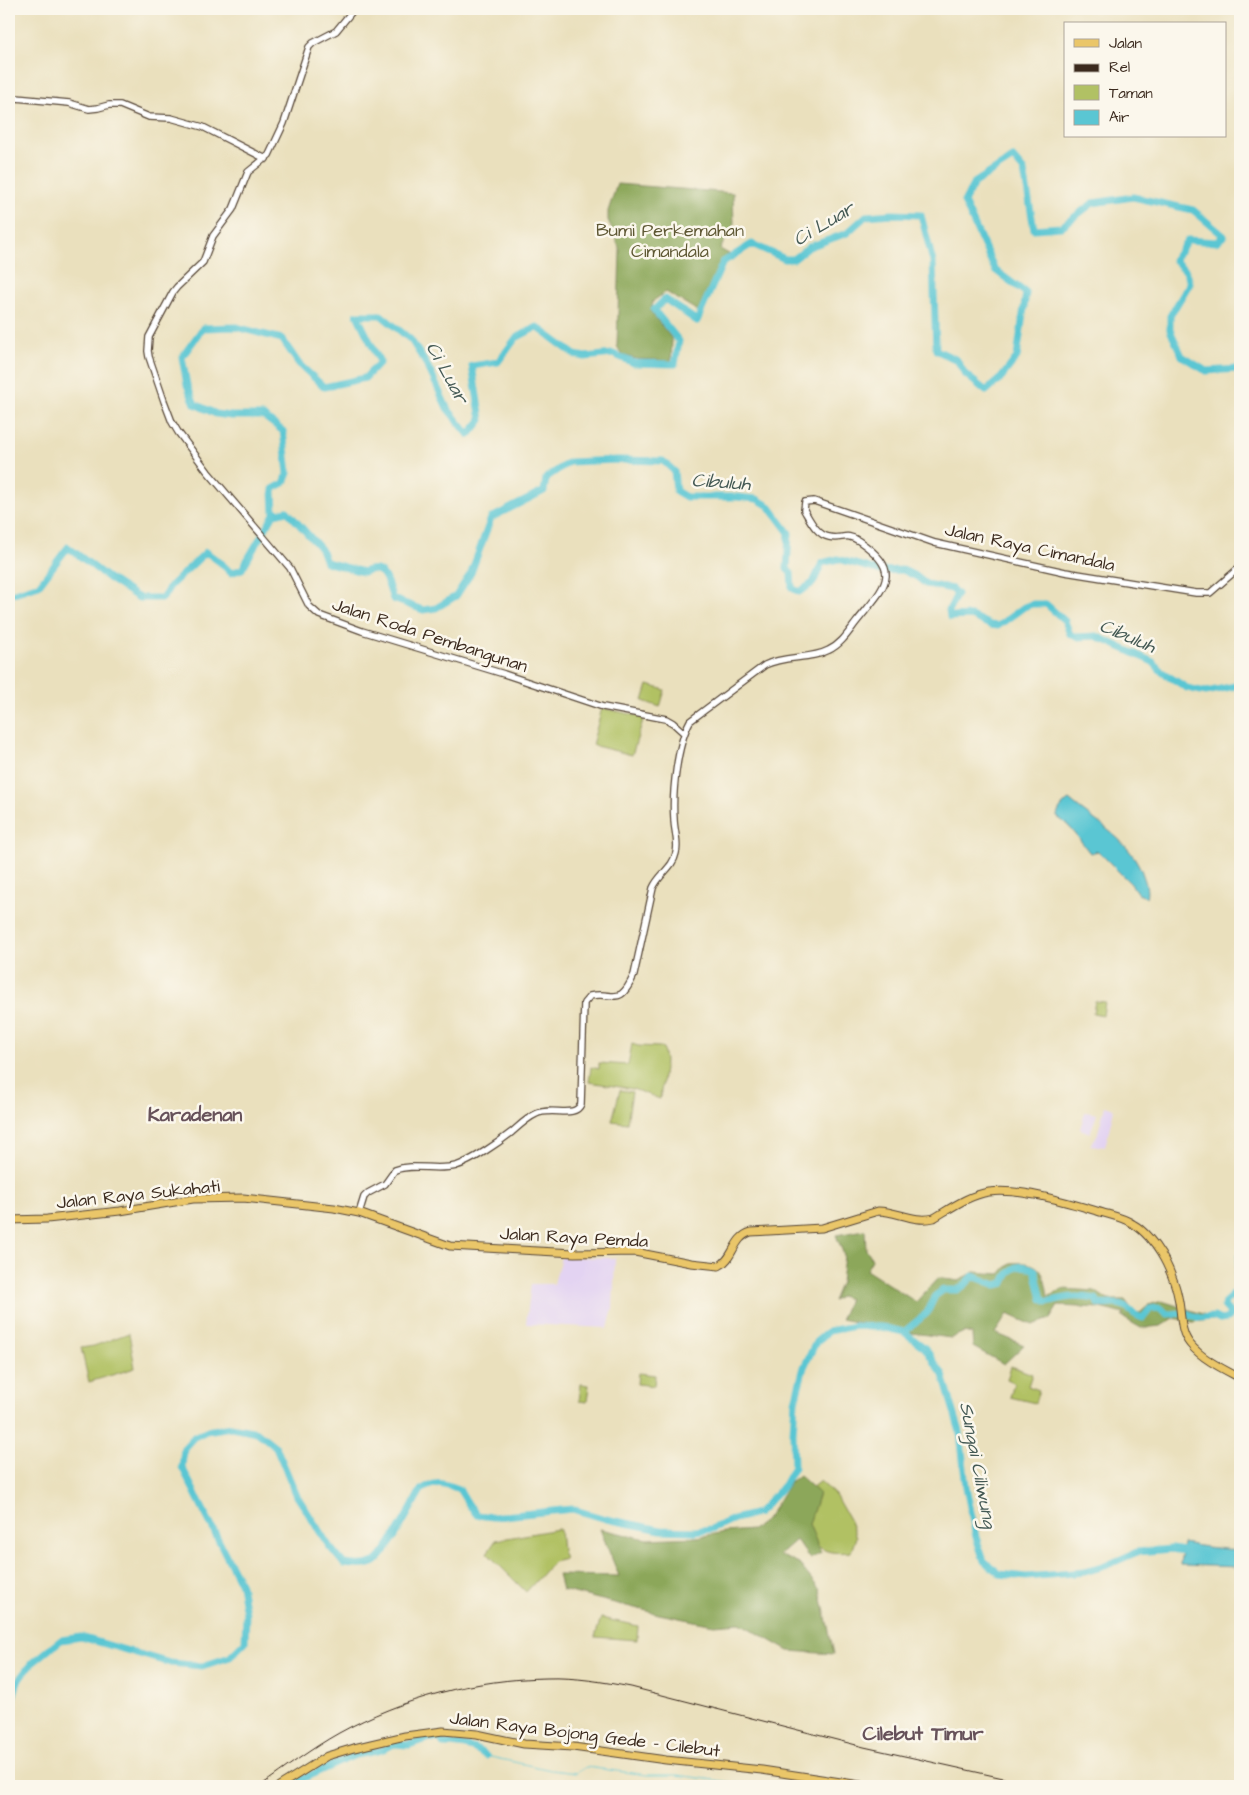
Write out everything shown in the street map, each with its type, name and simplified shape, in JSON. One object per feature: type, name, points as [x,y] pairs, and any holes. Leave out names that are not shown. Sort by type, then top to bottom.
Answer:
[{"type":"main road","name":"Jalan Raya Pemda","points":[[359,1213],[450,1246],[574,1253],[635,1252],[691,1263],[720,1266],[727,1259],[737,1242],[747,1234],[760,1231],[822,1228],[878,1211],[929,1220],[975,1196],[988,1192],[1011,1192],[1061,1201],[1132,1223],[1155,1245],[1163,1256],[1175,1287],[1185,1335],[1190,1344],[1201,1355],[1240,1378]]},
{"type":"main road","name":"Jalan Raya Sukahati","points":[[9,1220],[66,1217],[215,1198],[262,1200],[334,1208],[359,1213]]},
{"type":"main road","name":"Jalan Raya Bojong Gede - Cilebut","points":[[279,1786],[321,1759],[344,1750],[405,1736],[451,1731],[477,1734],[524,1744],[576,1747],[666,1760],[762,1770],[866,1786]]},
{"type":"street","name":"Jalan Roda Pembangunan","points":[[354,9],[336,31],[309,47],[284,123],[269,155],[248,172],[233,209],[213,236],[203,262],[173,292],[149,337],[148,351],[172,422],[208,472],[290,568],[309,606],[319,615],[362,631],[504,674],[603,707],[666,719],[673,722],[684,733]]},
{"type":"street","points":[[9,94],[16,98],[69,103],[89,109],[109,105],[122,106],[149,117],[171,118],[203,127],[266,159]]},
{"type":"street","name":"Jalan Raya Cimandala","points":[[684,733],[690,722],[699,714],[765,665],[780,660],[820,654],[837,645],[883,589],[886,571],[878,558],[852,537],[828,537],[818,531],[804,508],[805,502],[811,500],[935,543],[1065,572],[1187,592],[1210,593],[1240,567]]},
{"type":"street","points":[[359,1213],[364,1197],[385,1184],[395,1170],[456,1166],[501,1141],[536,1113],[545,1110],[575,1111],[580,1108],[584,1004],[590,996],[595,995],[615,998],[621,995],[630,985],[638,965],[653,888],[657,880],[671,866],[675,856],[677,845],[674,816],[675,784],[684,733]]},
{"type":"shaded area","points":[[1105,1106],[1114,1109],[1105,1147],[1090,1145],[1097,1136]]},
{"type":"shaded area","points":[[1085,1112],[1097,1114],[1090,1133],[1080,1129]]},
{"type":"shaded area","points":[[561,1257],[615,1258],[613,1308],[608,1328],[526,1324],[531,1284],[554,1284]]},
{"type":"green space","name":"Bumi Perkemahan Cimandala","points":[[617,184],[733,193],[734,225],[720,249],[729,254],[721,261],[698,311],[666,292],[653,301],[651,312],[672,339],[671,361],[636,359],[622,355],[617,346],[620,250],[608,220],[608,211]]},
{"type":"green space","points":[[648,685],[665,690],[660,707],[643,701]]},
{"type":"green space","points":[[602,708],[644,717],[632,755],[592,745]]},
{"type":"green space","points":[[1095,1001],[1105,1002],[1103,1015],[1093,1013]]},
{"type":"green space","points":[[632,1044],[663,1048],[665,1061],[660,1099],[633,1089],[589,1082],[591,1067],[599,1069],[599,1063],[628,1065]]},
{"type":"green space","points":[[620,1090],[632,1092],[627,1123],[612,1121]]},
{"type":"green space","points":[[865,1230],[866,1250],[872,1260],[866,1270],[916,1302],[938,1278],[959,1281],[974,1272],[1000,1274],[1010,1263],[1020,1263],[1034,1265],[1039,1269],[1045,1280],[1048,1297],[1063,1289],[1095,1291],[1108,1300],[1125,1300],[1134,1312],[1140,1313],[1149,1305],[1162,1301],[1218,1319],[1193,1322],[1174,1318],[1161,1326],[1141,1328],[1122,1317],[1124,1314],[1100,1308],[1058,1306],[1050,1319],[1033,1325],[1008,1314],[995,1333],[1024,1345],[1004,1364],[973,1347],[972,1334],[964,1332],[951,1338],[904,1332],[841,1319],[849,1299],[841,1296],[833,1301],[841,1282],[844,1255],[836,1235]]},
{"type":"green space","points":[[129,1333],[135,1368],[89,1382],[81,1348],[94,1346]]},
{"type":"green space","points":[[1011,1366],[1032,1374],[1028,1386],[1039,1390],[1035,1403],[1010,1397],[1014,1383],[1007,1380]]},
{"type":"green space","points":[[638,1373],[655,1375],[654,1386],[637,1384]]},
{"type":"green space","points":[[581,1384],[589,1385],[587,1402],[579,1401]]},
{"type":"green space","points":[[799,1475],[819,1493],[809,1524],[821,1553],[810,1559],[796,1540],[779,1555],[799,1564],[820,1590],[834,1654],[789,1651],[740,1623],[714,1625],[659,1614],[562,1590],[558,1575],[619,1576],[600,1529],[647,1539],[697,1537],[752,1530],[767,1519],[790,1482]]},
{"type":"green space","points":[[820,1481],[835,1495],[850,1521],[856,1537],[851,1552],[832,1552],[820,1548],[799,1524],[811,1488]]},
{"type":"green space","points":[[560,1530],[562,1551],[565,1559],[553,1562],[526,1592],[487,1553],[496,1540]]},
{"type":"green space","points":[[601,1618],[638,1626],[637,1640],[595,1637]]},
{"type":"water","points":[[1069,800],[1123,843],[1131,853],[1139,865],[1144,878],[1147,889],[1146,897],[1138,894],[1131,884],[1098,851],[1090,853],[1071,829],[1057,817],[1061,807]]},
{"type":"water","points":[[1183,1543],[1240,1550],[1240,1567],[1180,1565]]},
{"type":"waterway","name":"Ci Luar","points":[[9,592],[11,594],[39,585],[68,547],[108,578],[139,598],[163,598],[170,586],[206,552],[231,573],[242,569],[274,514],[273,489],[284,483],[288,473],[283,431],[263,416],[216,414],[195,404],[187,385],[182,357],[203,328],[236,327],[282,339],[299,364],[324,387],[365,378],[380,362],[357,315],[381,315],[411,340],[428,367],[447,408],[469,435],[481,420],[472,366],[498,362],[516,338],[537,327],[575,355],[585,357],[613,354],[634,363],[675,364],[679,341],[654,310],[665,299],[697,321],[723,262],[752,244],[785,259],[794,259],[809,247],[847,233],[866,216],[892,214],[921,215],[933,262],[936,350],[957,360],[965,374],[986,391],[1001,378],[1017,357],[1026,293],[995,270],[964,202],[974,183],[1013,158],[1024,171],[1034,229],[1061,227],[1093,203],[1133,197],[1193,210],[1224,236],[1216,242],[1188,240],[1174,260],[1186,271],[1190,283],[1170,316],[1170,330],[1182,356],[1206,371],[1240,369]]},
{"type":"waterway","name":"Cibuluh","points":[[274,514],[287,511],[321,549],[326,562],[363,572],[370,570],[381,572],[387,581],[393,599],[423,610],[436,608],[456,596],[471,573],[491,518],[544,491],[546,478],[569,462],[663,461],[674,471],[676,491],[686,497],[757,499],[769,506],[789,533],[787,569],[791,573],[792,588],[799,592],[813,583],[822,563],[838,559],[880,571],[903,570],[926,584],[952,589],[957,594],[949,610],[950,617],[971,616],[990,625],[998,626],[1024,607],[1032,604],[1046,604],[1065,621],[1070,634],[1077,637],[1096,636],[1153,662],[1162,672],[1187,688],[1206,692],[1240,685]]},
{"type":"waterway","points":[[904,1332],[927,1313],[935,1296],[943,1290],[957,1290],[965,1285],[973,1276],[996,1285],[1004,1283],[1009,1273],[1020,1266],[1035,1270],[1042,1299],[1047,1302],[1083,1297],[1096,1299],[1098,1304],[1122,1305],[1143,1318],[1150,1309],[1158,1308],[1168,1314],[1186,1313],[1199,1318],[1214,1317],[1220,1320],[1226,1319],[1231,1314],[1224,1306],[1225,1302],[1236,1292],[1240,1256]]},
{"type":"waterway","name":"Sungai Ciliwung","points":[[9,1746],[12,1701],[18,1681],[30,1665],[61,1640],[81,1637],[170,1663],[202,1666],[230,1657],[245,1642],[246,1614],[241,1585],[182,1467],[184,1448],[194,1437],[206,1431],[231,1427],[257,1432],[276,1447],[297,1496],[329,1546],[344,1564],[371,1564],[380,1558],[421,1490],[435,1484],[444,1484],[459,1489],[477,1515],[493,1517],[572,1509],[606,1519],[661,1530],[695,1531],[711,1529],[734,1519],[758,1513],[784,1485],[794,1467],[793,1433],[795,1401],[804,1367],[816,1342],[829,1331],[855,1326],[881,1327],[904,1332],[925,1348],[943,1375],[960,1432],[966,1487],[976,1537],[984,1561],[1000,1574],[1026,1577],[1085,1572],[1105,1566],[1137,1552],[1171,1549],[1191,1552]]},
{"type":"waterway","points":[[293,1786],[304,1778],[355,1755],[381,1750],[394,1744],[409,1745],[430,1738],[441,1739],[443,1744],[472,1748],[486,1756]]},
{"type":"waterway","points":[[486,1756],[551,1770],[576,1773],[586,1767],[647,1775],[677,1775],[759,1786]]},
{"type":"railway","points":[[260,1786],[339,1733],[414,1700],[493,1682],[558,1678],[589,1680],[631,1687],[864,1747],[1039,1786]]},
{"type":"district","name":"Karadenan","points":[[195,1114]]},
{"type":"district","name":"Cilebut Timur","points":[[923,1733]]}]
